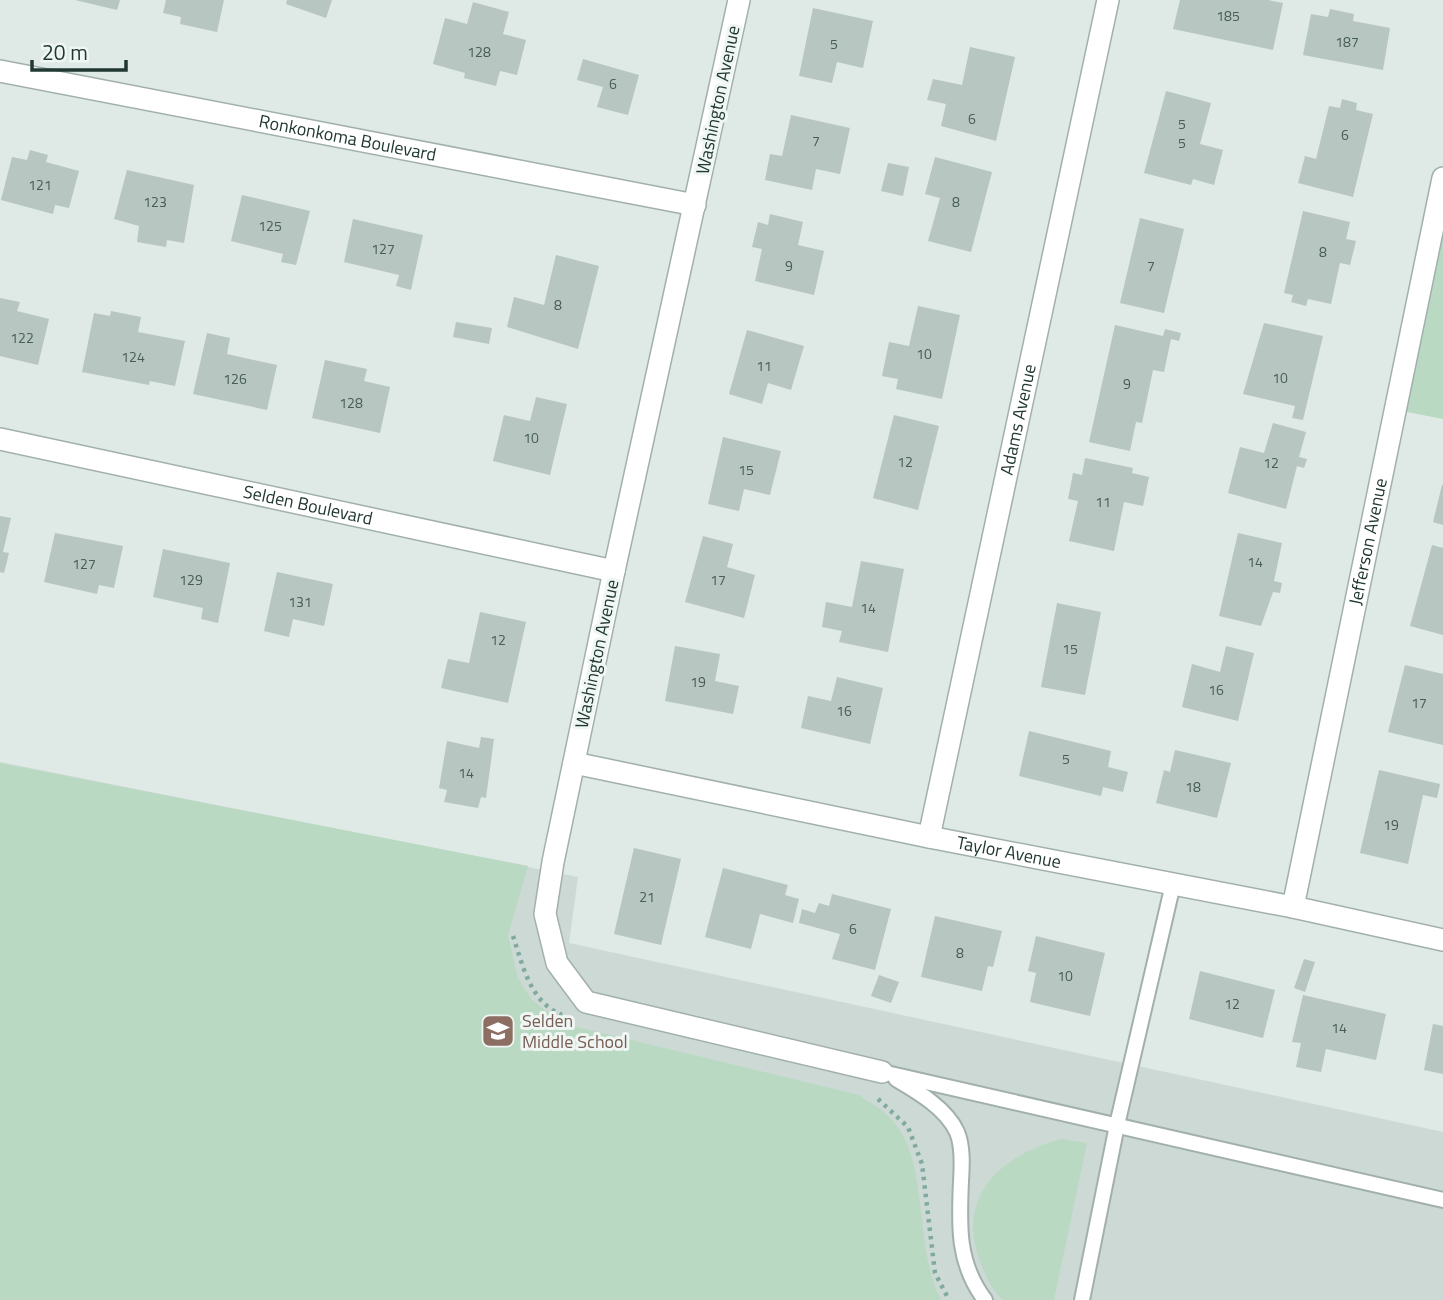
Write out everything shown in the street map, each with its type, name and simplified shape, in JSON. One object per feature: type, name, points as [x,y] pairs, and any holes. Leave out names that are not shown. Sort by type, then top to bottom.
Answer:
[{"type":"street","name":"Washington Avenue","points":[[739,0],[614,571],[545,914],[557,963],[586,1002],[882,1072]]},
{"type":"street","name":"Adams Avenue","points":[[929,837],[1108,0]]},
{"type":"street","name":"Ronkonkoma Boulevard","points":[[0,71],[695,205]]},
{"type":"street","name":"Jefferson Avenue","points":[[1293,907],[1443,178]]},
{"type":"street","name":"Selden Boulevard","points":[[0,439],[614,571]]},
{"type":"street","name":"Taylor Avenue","points":[[575,763],[929,837],[1293,907],[1443,940]]},
{"type":"lane","points":[[1082,1300],[1116,1125],[1172,884]]},
{"type":"lane","points":[[882,1072],[1443,1200]]},
{"type":"lane","points":[[882,1072],[916,1091],[941,1110],[957,1133],[962,1163],[959,1244],[973,1284],[985,1300]]},
{"type":"path","points":[[513,936],[528,981],[548,1009],[571,1019]]},
{"type":"path","points":[[876,1097],[908,1127],[922,1164],[935,1273],[949,1300]]},
{"type":"shaded area","name":"Selden Middle School","points":[[0,762],[578,877],[569,943],[1443,1132],[1443,1300],[0,1300]]},
{"type":"green space","points":[[1443,192],[1443,419],[1397,410]]},
{"type":"green space","name":"Selden Middle School","points":[[0,763],[528,866],[508,935],[518,978],[532,1000],[577,1027],[859,1095],[881,1110],[905,1138],[912,1159],[927,1255],[941,1300],[0,1300]]},
{"type":"green space","points":[[1061,1139],[1087,1143],[1054,1300],[1003,1300],[985,1274],[974,1240],[974,1218],[979,1199],[988,1182],[1002,1168],[1039,1146]]},
{"type":"building","points":[[75,0],[120,0],[117,10]]},
{"type":"building","points":[[166,0],[224,0],[217,32],[180,24],[181,17],[163,13]]},
{"type":"building","points":[[287,0],[332,0],[326,18],[286,4]]},
{"type":"building","points":[[1180,0],[1268,0],[1283,3],[1273,50],[1173,29]]},
{"type":"building","points":[[473,2],[509,12],[503,34],[526,40],[517,75],[500,71],[496,86],[464,78],[465,73],[433,64],[445,18],[467,24]]},
{"type":"building","points":[[813,8],[873,21],[863,68],[837,62],[832,83],[799,76]]},
{"type":"building","points":[[1330,9],[1354,14],[1353,21],[1390,28],[1383,70],[1303,55],[1311,14],[1328,17]]},
{"type":"building","points":[[970,47],[1015,57],[996,141],[941,126],[946,104],[927,100],[933,79],[962,85]]},
{"type":"building","points":[[583,59],[639,75],[628,115],[597,107],[603,87],[577,80]]},
{"type":"building","points":[[1166,91],[1211,103],[1200,144],[1223,150],[1214,185],[1193,179],[1191,185],[1144,173]]},
{"type":"building","points":[[1342,99],[1357,103],[1356,110],[1373,114],[1353,197],[1298,183],[1305,156],[1316,159],[1329,106],[1340,108]]},
{"type":"building","points":[[791,115],[850,128],[840,174],[816,169],[812,190],[765,180],[770,154],[782,156]]},
{"type":"building","points":[[30,150],[48,155],[46,162],[79,171],[69,208],[55,205],[53,214],[1,200],[12,157],[27,160]]},
{"type":"building","points":[[935,157],[992,172],[971,252],[928,241],[940,198],[925,194]]},
{"type":"building","points":[[888,163],[909,167],[903,196],[881,191]]},
{"type":"building","points":[[127,170],[194,185],[184,243],[167,240],[166,247],[137,242],[139,226],[114,219]]},
{"type":"building","points":[[242,195],[310,211],[296,265],[281,262],[283,254],[231,241]]},
{"type":"building","points":[[1303,211],[1350,222],[1346,239],[1356,241],[1350,265],[1340,263],[1331,304],[1308,299],[1306,306],[1291,302],[1293,295],[1284,293]]},
{"type":"building","points":[[770,214],[803,222],[798,245],[824,251],[814,295],[755,281],[762,249],[752,247],[758,222],[768,225]]},
{"type":"building","points":[[1140,218],[1184,229],[1164,313],[1120,303]]},
{"type":"building","points":[[353,219],[423,235],[411,290],[396,286],[399,275],[344,262]]},
{"type":"building","points":[[556,255],[599,266],[578,349],[507,327],[514,297],[544,305]]},
{"type":"building","points":[[0,298],[20,302],[17,311],[49,319],[38,365],[0,356]]},
{"type":"building","points":[[918,306],[960,315],[942,399],[896,389],[898,379],[882,376],[889,342],[909,346]]},
{"type":"building","points":[[111,311],[141,317],[138,332],[185,341],[175,386],[150,381],[149,385],[82,372],[94,313],[110,316]]},
{"type":"building","points":[[456,322],[492,328],[489,344],[453,337]]},
{"type":"building","points":[[1264,323],[1323,336],[1303,420],[1292,418],[1295,406],[1243,394]]},
{"type":"building","points":[[1115,325],[1163,336],[1165,329],[1181,333],[1179,341],[1171,339],[1164,372],[1153,370],[1142,423],[1136,422],[1130,451],[1089,442]]},
{"type":"building","points":[[747,330],[804,346],[791,390],[768,383],[762,404],[729,394]]},
{"type":"building","points":[[207,333],[230,338],[227,354],[277,365],[267,410],[193,394]]},
{"type":"building","points":[[325,360],[367,369],[364,381],[390,387],[380,433],[312,418]]},
{"type":"building","points":[[536,397],[567,404],[550,475],[493,461],[504,415],[530,421]]},
{"type":"building","points":[[894,415],[939,426],[918,510],[873,498]]},
{"type":"building","points":[[1273,423],[1306,432],[1299,457],[1307,459],[1304,468],[1297,466],[1286,509],[1228,493],[1240,447],[1264,453]]},
{"type":"building","points":[[723,437],[781,451],[770,495],[744,489],[739,511],[708,504]]},
{"type":"building","points":[[1085,458],[1133,468],[1132,473],[1149,477],[1143,506],[1124,502],[1114,551],[1069,541],[1078,501],[1068,499],[1073,473],[1082,475]]},
{"type":"building","points":[[1443,485],[1443,525],[1433,522]]},
{"type":"building","points":[[0,516],[11,518],[3,552],[9,553],[4,573],[0,572]]},
{"type":"building","points":[[55,533],[123,546],[114,588],[99,585],[97,594],[44,582]]},
{"type":"building","points":[[1238,533],[1282,543],[1274,581],[1282,583],[1280,593],[1273,592],[1261,626],[1219,616]]},
{"type":"building","points":[[703,536],[733,544],[727,567],[755,575],[744,618],[685,602]]},
{"type":"building","points":[[1432,545],[1443,548],[1443,635],[1410,626]]},
{"type":"building","points":[[163,549],[230,563],[218,623],[201,619],[203,608],[153,597]]},
{"type":"building","points":[[861,561],[904,569],[888,652],[839,642],[842,631],[822,627],[826,602],[852,607]]},
{"type":"building","points":[[277,572],[333,584],[324,626],[293,619],[289,637],[264,631]]},
{"type":"building","points":[[1057,603],[1101,612],[1085,695],[1041,687]]},
{"type":"building","points":[[480,612],[526,622],[508,703],[441,688],[448,659],[469,663]]},
{"type":"building","points":[[675,646],[720,654],[715,681],[739,686],[733,714],[665,701]]},
{"type":"building","points":[[1226,646],[1254,653],[1238,721],[1182,707],[1192,664],[1220,672]]},
{"type":"building","points":[[1405,665],[1443,674],[1443,745],[1388,732]]},
{"type":"building","points":[[837,677],[883,688],[870,744],[801,728],[808,696],[831,701]]},
{"type":"building","points":[[1029,731],[1111,751],[1108,767],[1128,772],[1123,792],[1103,787],[1101,796],[1019,776]]},
{"type":"building","points":[[481,737],[494,739],[486,798],[481,797],[478,808],[444,802],[447,790],[439,788],[447,741],[479,748]]},
{"type":"building","points":[[1175,750],[1231,763],[1217,818],[1156,803],[1164,770],[1170,772]]},
{"type":"building","points":[[1379,770],[1440,784],[1437,798],[1423,795],[1408,864],[1360,853]]},
{"type":"building","points":[[634,848],[681,859],[661,945],[614,934]]},
{"type":"building","points":[[723,868],[788,885],[785,895],[799,899],[793,923],[760,914],[751,949],[705,937]]},
{"type":"building","points":[[832,894],[891,909],[875,970],[832,959],[840,934],[799,923],[802,909],[815,913],[819,903],[829,906]]},
{"type":"building","points":[[935,916],[1002,931],[993,967],[988,966],[982,991],[921,977]]},
{"type":"building","points":[[1036,936],[1105,953],[1090,1016],[1030,1002],[1036,973],[1028,971]]},
{"type":"building","points":[[1304,959],[1315,962],[1305,992],[1294,988]]},
{"type":"building","points":[[1200,971],[1275,990],[1263,1038],[1189,1019]]},
{"type":"building","points":[[879,975],[899,982],[891,1003],[871,996]]},
{"type":"building","points":[[1303,995],[1386,1014],[1376,1060],[1326,1049],[1321,1072],[1296,1067],[1301,1043],[1292,1042]]},
{"type":"building","points":[[1433,1024],[1443,1026],[1443,1074],[1424,1070]]},
{"type":"place","name":"Selden Middle School","points":[[498,1031]]}]
